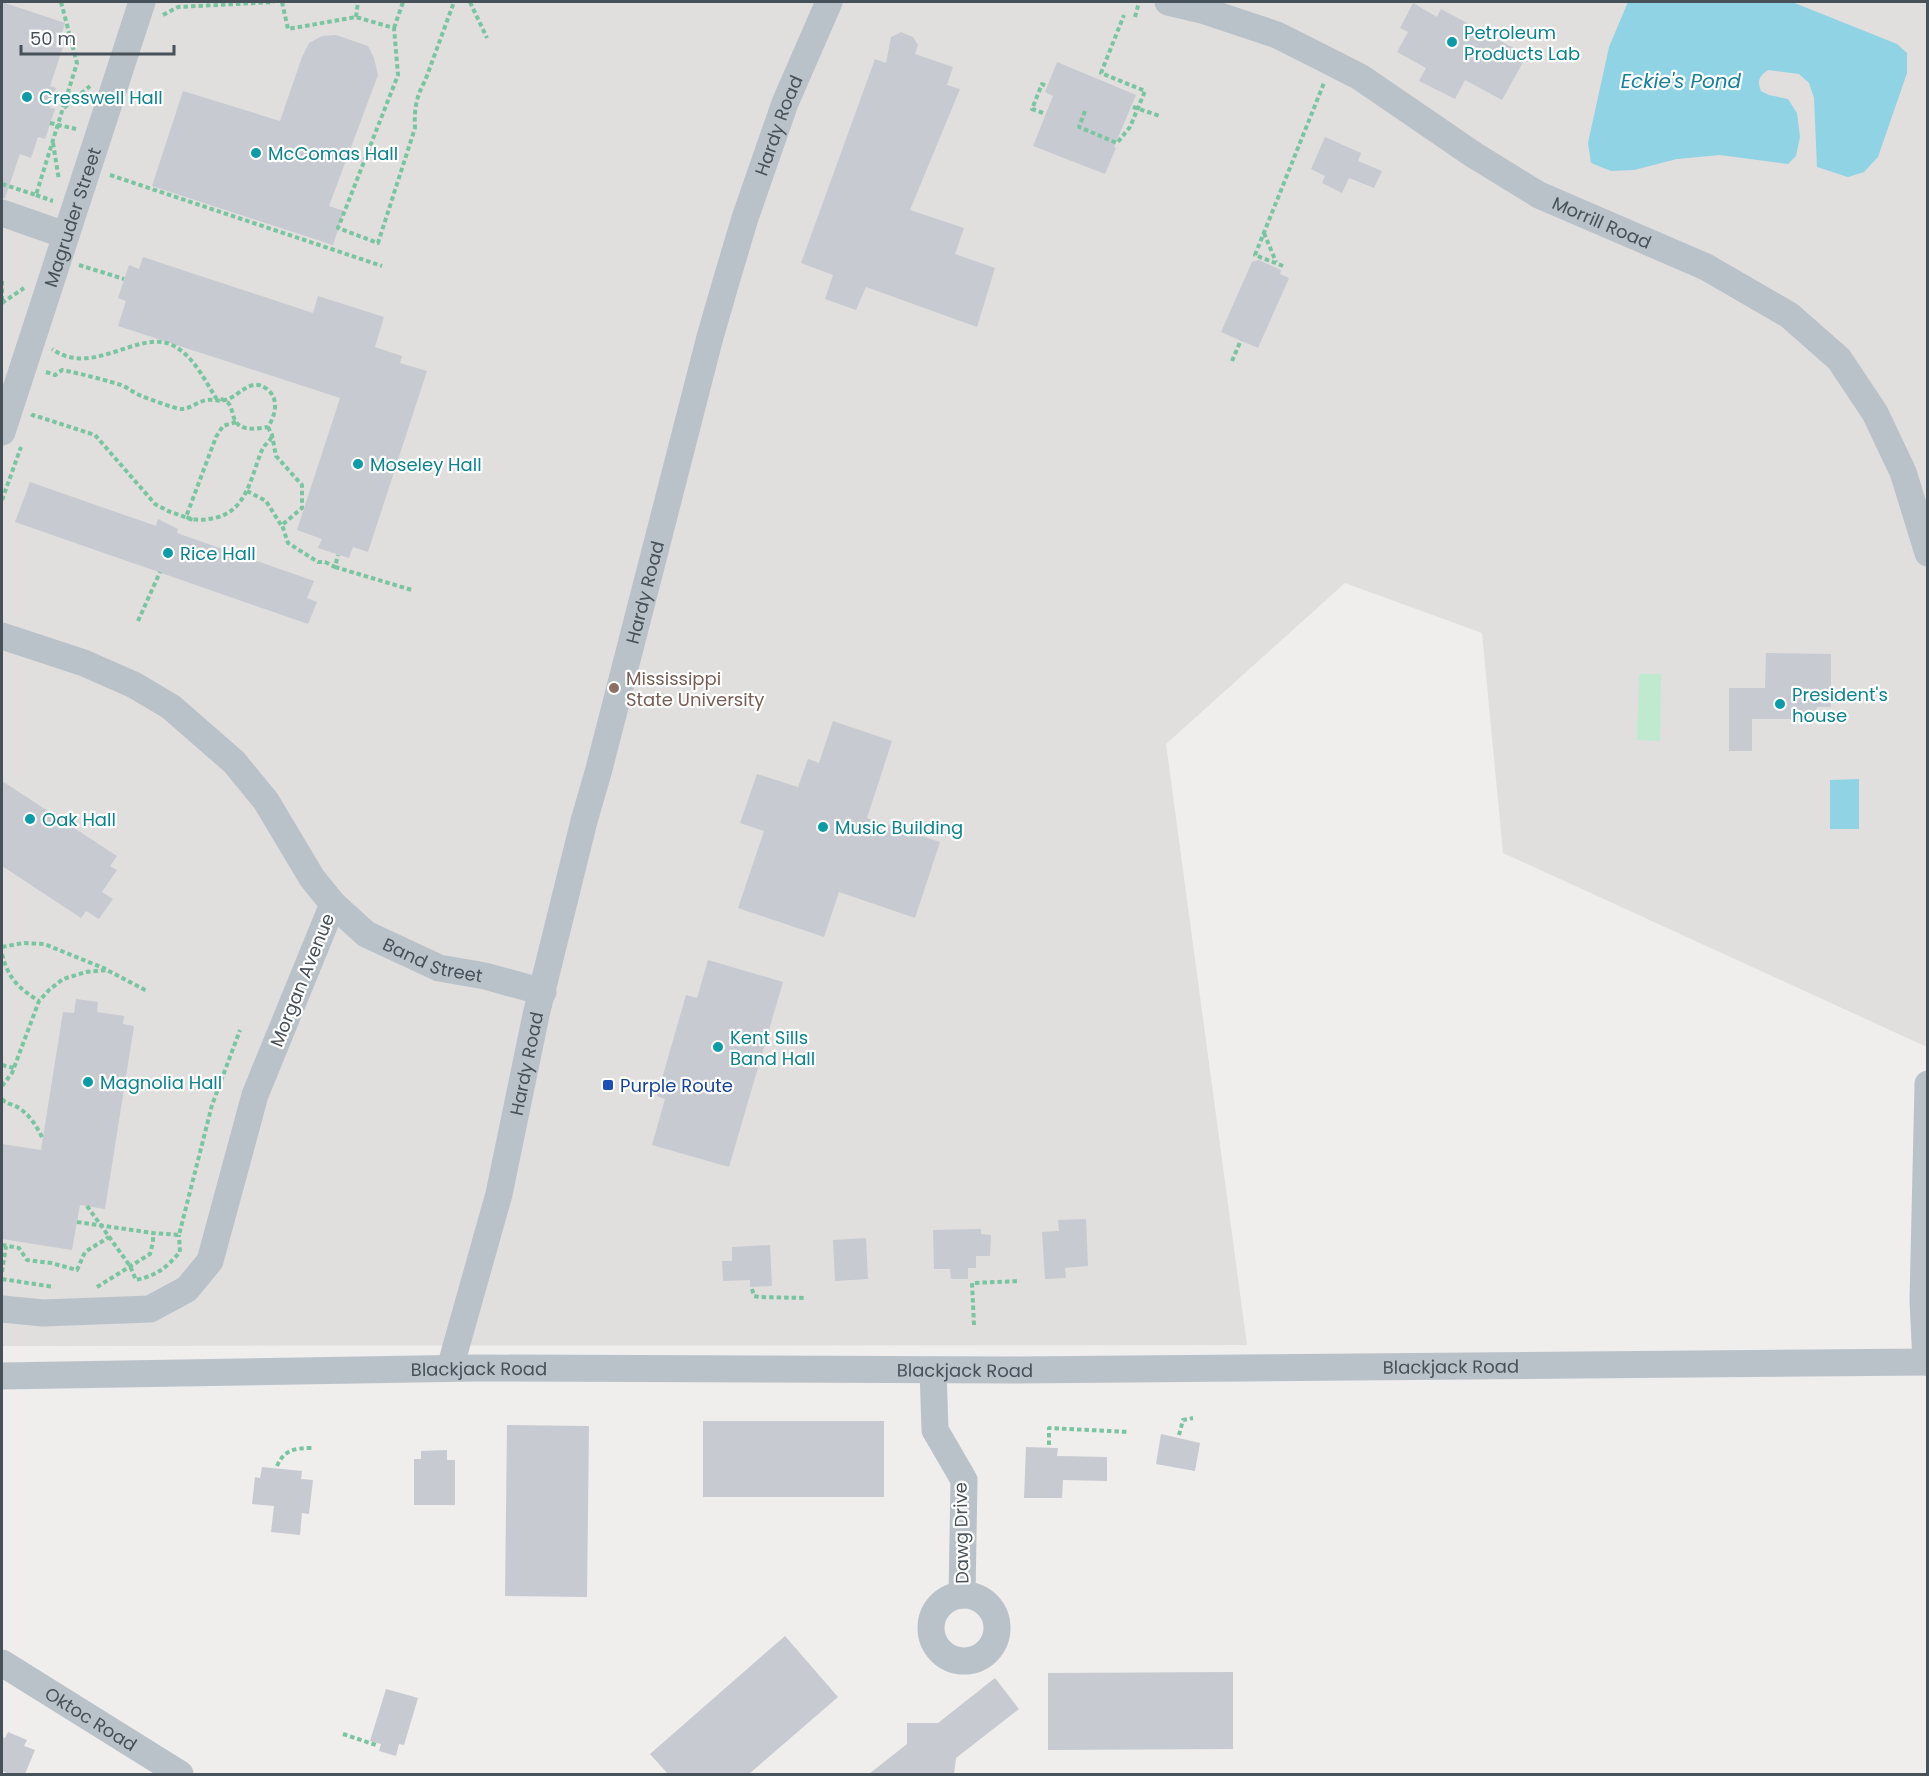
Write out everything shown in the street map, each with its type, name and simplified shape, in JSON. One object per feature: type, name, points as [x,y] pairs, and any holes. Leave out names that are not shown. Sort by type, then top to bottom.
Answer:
[{"type":"street","name":"Hardy Road","points":[[450,1368],[499,1194],[536,1015],[710,337],[745,218],[785,103],[829,2]]},
{"type":"street","name":"Morrill Road","points":[[1168,2],[1202,9],[1277,35],[1333,63],[1360,77],[1474,155],[1539,195],[1706,267],[1789,315],[1839,359],[1875,413],[1903,472],[1928,553]]},
{"type":"street","name":"Magruder Street","points":[[13,434],[65,235],[101,176],[151,9]]},
{"type":"street","points":[[2,213],[65,235]]},
{"type":"street","name":"Morgan Avenue","points":[[2,636],[84,663],[134,685],[171,707],[234,762],[266,801],[312,878],[333,904],[255,1095],[210,1261],[187,1289],[150,1309],[43,1313],[2,1310]]},
{"type":"street","name":"Band Street","points":[[333,904],[366,934],[439,968],[485,976],[543,992]]},
{"type":"street","points":[[1927,1362],[1923,1301],[1928,1084]]},
{"type":"street","name":"Blackjack Road","points":[[2,1376],[450,1368],[933,1370],[1927,1362]]},
{"type":"street","name":"Dawg Drive","points":[[933,1370],[935,1430],[964,1480],[963,1595]]},
{"type":"street","name":"Oktoc Road","points":[[2,1663],[180,1774]]},
{"type":"path","points":[[36,195],[77,63],[61,2]]},
{"type":"path","points":[[151,9],[274,2]]},
{"type":"path","points":[[282,2],[288,29],[356,17],[394,28]]},
{"type":"path","points":[[356,17],[358,2]]},
{"type":"path","points":[[403,2],[394,28],[398,75],[338,228],[378,243],[415,128],[414,110],[419,91],[425,81],[454,2]]},
{"type":"path","points":[[470,2],[487,38]]},
{"type":"path","points":[[1135,17],[1139,2]]},
{"type":"path","points":[[1085,111],[1078,127],[1116,143],[1130,127],[1135,107],[1144,91],[1101,73],[1124,15]]},
{"type":"path","points":[[1283,266],[1255,255],[1333,63]]},
{"type":"path","points":[[1043,113],[1032,109],[1042,84],[1046,86]]},
{"type":"path","points":[[63,108],[92,85]]},
{"type":"path","points":[[1135,107],[1160,116]]},
{"type":"path","points":[[50,123],[77,129]]},
{"type":"path","points":[[53,142],[59,181]]},
{"type":"path","points":[[101,176],[382,266]]},
{"type":"path","points":[[2,184],[53,201]]},
{"type":"path","points":[[1264,232],[1276,263]]},
{"type":"path","points":[[76,275],[83,255]]},
{"type":"path","points":[[2,281],[2,302]]},
{"type":"path","points":[[2,302],[24,288]]},
{"type":"path","points":[[53,339],[49,347],[56,352],[75,358],[92,358],[159,340],[174,346],[187,357],[202,373],[216,398],[225,400],[235,421],[253,430],[268,427],[274,418],[276,406],[267,389],[255,386],[245,388],[225,400],[206,400],[190,408],[179,409],[137,394],[123,386],[81,374],[62,370],[55,375]]},
{"type":"path","points":[[1232,361],[1241,340]]},
{"type":"path","points":[[29,426],[33,415],[95,435],[155,504],[193,520],[222,517],[235,510],[247,491],[262,447],[270,441],[272,435]]},
{"type":"path","points":[[193,520],[186,517],[216,437],[223,426],[235,421]]},
{"type":"path","points":[[268,427],[276,456],[302,485],[302,508],[282,525]]},
{"type":"path","points":[[2,500],[13,434]]},
{"type":"path","points":[[247,491],[266,501],[282,525],[288,543],[318,562],[325,562],[412,590]]},
{"type":"path","points":[[335,567],[338,555]]},
{"type":"path","points":[[138,621],[159,572]]},
{"type":"path","points":[[2,947],[23,943],[44,944],[107,970],[147,991]]},
{"type":"path","points":[[2,954],[6,970],[15,983],[39,1001]]},
{"type":"path","points":[[2,1086],[14,1068],[39,1001],[63,979],[86,972],[107,970]]},
{"type":"path","points":[[87,1206],[130,1266],[135,1280],[154,1276],[168,1266],[180,1252],[179,1235],[212,1106],[240,1030]]},
{"type":"path","points":[[2,1065],[14,1068]]},
{"type":"path","points":[[2,1099],[18,1107],[36,1125],[43,1139]]},
{"type":"path","points":[[77,1222],[179,1235]]},
{"type":"path","points":[[88,1289],[97,1287],[150,1254],[153,1233]]},
{"type":"path","points":[[2,1272],[4,1245],[20,1248],[27,1260],[77,1270],[85,1252],[109,1237]]},
{"type":"path","points":[[2,1279],[58,1288]]},
{"type":"path","points":[[975,1325],[972,1283],[1020,1281]]},
{"type":"path","points":[[752,1289],[754,1296],[759,1297],[806,1298]]},
{"type":"path","points":[[1179,1435],[1183,1420],[1193,1418]]},
{"type":"path","points":[[1048,1445],[1049,1428],[1129,1432]]},
{"type":"path","points":[[277,1466],[281,1456],[291,1450],[312,1448]]},
{"type":"path","points":[[343,1734],[376,1745]]},
{"type":"shaded area","name":"Mississippi State University","points":[[2,2],[1927,2],[1927,1047],[1503,853],[1482,633],[1345,583],[1166,744],[1247,1345],[2,1346]]},
{"type":"green space","points":[[1639,674],[1661,674],[1660,741],[1637,740]]},
{"type":"water","name":"Eckie's Pond","points":[[1628,2],[1792,2],[1897,44],[1907,53],[1907,73],[1878,157],[1864,172],[1848,177],[1817,167],[1814,98],[1809,83],[1799,74],[1768,70],[1760,79],[1761,91],[1788,99],[1797,113],[1800,137],[1796,156],[1788,164],[1720,155],[1677,159],[1634,170],[1611,171],[1591,163],[1588,143],[1609,47]]},
{"type":"water","points":[[1859,779],[1859,829],[1830,829],[1830,780]]},
{"type":"building","name":"Cresswell Hall","points":[[2,2],[65,23],[60,39],[65,41],[50,86],[56,88],[49,107],[55,109],[45,139],[38,137],[31,158],[20,154],[5,198],[2,198]]},
{"type":"building","name":"Petroleum Products Lab","points":[[1413,3],[1437,17],[1441,9],[1527,55],[1502,100],[1465,80],[1455,99],[1419,81],[1426,68],[1397,52],[1408,32],[1400,28]]},
{"type":"building","points":[[901,32],[913,37],[918,45],[915,54],[953,67],[947,85],[960,89],[910,210],[964,228],[955,254],[995,268],[977,327],[866,287],[856,310],[825,299],[833,275],[801,263],[875,59],[886,63],[891,37]]},
{"type":"building","name":"McComas Hall","points":[[336,35],[368,46],[378,75],[329,206],[344,211],[333,245],[152,186],[183,91],[280,121],[309,43],[322,36]]},
{"type":"building","points":[[1057,62],[1136,95],[1105,174],[1033,146],[1053,96],[1045,92]]},
{"type":"building","points":[[1325,137],[1361,153],[1358,161],[1382,171],[1374,188],[1349,178],[1342,193],[1322,183],[1325,176],[1311,169]]},
{"type":"building","name":"Moseley Hall","points":[[143,257],[313,313],[318,296],[384,317],[375,347],[402,356],[400,363],[427,371],[368,552],[353,547],[349,558],[318,548],[322,539],[297,530],[340,398],[118,326],[126,301],[118,298],[129,265],[139,269]]},
{"type":"building","points":[[1259,260],[1281,270],[1280,274],[1289,278],[1258,348],[1221,332],[1252,262]]},
{"type":"building","name":"Rice Hall","points":[[30,482],[156,526],[158,519],[178,529],[177,533],[314,581],[307,598],[317,602],[308,624],[15,522]]},
{"type":"building","name":"President's house","points":[[1766,653],[1831,654],[1831,707],[1817,707],[1816,719],[1752,719],[1752,751],[1729,751],[1729,688],[1765,688]]},
{"type":"building","name":"Music Building","points":[[833,721],[892,741],[867,818],[940,842],[915,918],[839,892],[824,937],[738,908],[764,831],[740,823],[757,774],[798,787],[808,759],[819,763]]},
{"type":"building","name":"Oak Hall","points":[[2,781],[117,856],[110,866],[117,870],[102,892],[113,899],[99,919],[86,911],[81,918],[2,866]]},
{"type":"building","name":"Kent Sills Band Hall","points":[[708,960],[783,982],[729,1167],[652,1145],[665,1099],[657,1096],[686,995],[697,998]]},
{"type":"building","name":"Magnolia Hall","points":[[76,999],[98,1002],[97,1012],[124,1016],[123,1024],[134,1026],[105,1209],[80,1205],[72,1250],[2,1239],[2,1144],[41,1150],[63,1012],[74,1013]]},
{"type":"building","points":[[1086,1219],[1088,1266],[1065,1268],[1066,1278],[1045,1279],[1042,1232],[1059,1231],[1058,1220]]},
{"type":"building","points":[[981,1229],[981,1234],[991,1235],[990,1256],[976,1256],[976,1268],[968,1268],[968,1279],[951,1279],[950,1269],[934,1269],[933,1230]]},
{"type":"building","points":[[866,1238],[868,1279],[835,1281],[833,1240]]},
{"type":"building","points":[[770,1245],[772,1286],[750,1287],[750,1280],[723,1281],[722,1261],[732,1261],[732,1247]]},
{"type":"building","points":[[703,1421],[884,1421],[884,1497],[703,1497]]},
{"type":"building","points":[[507,1425],[589,1426],[587,1597],[505,1596]]},
{"type":"building","points":[[1161,1434],[1200,1443],[1195,1471],[1156,1464]]},
{"type":"building","points":[[1026,1447],[1058,1448],[1057,1456],[1107,1457],[1107,1481],[1063,1480],[1062,1498],[1024,1498]]},
{"type":"building","points":[[447,1450],[447,1460],[455,1460],[455,1505],[414,1505],[414,1459],[421,1459],[421,1451]]},
{"type":"building","points":[[262,1467],[302,1471],[301,1479],[313,1480],[309,1514],[302,1513],[300,1535],[271,1532],[274,1506],[252,1504],[255,1477],[260,1478]]},
{"type":"building","points":[[785,1636],[838,1697],[749,1774],[668,1774],[650,1754]]},
{"type":"building","points":[[1233,1672],[1233,1749],[1048,1750],[1048,1673]]},
{"type":"building","points":[[995,1678],[1019,1709],[956,1758],[954,1774],[869,1774],[907,1744],[907,1723],[938,1723]]},
{"type":"building","points":[[386,1689],[418,1698],[404,1745],[399,1744],[396,1756],[379,1751],[381,1744],[370,1741]]},
{"type":"building","points":[[8,1732],[27,1740],[24,1746],[35,1750],[25,1774],[9,1774],[2,1771],[2,1737],[5,1738]]},
{"type":"place","name":"Petroleum Products Lab","points":[[1452,42]]},
{"type":"place","name":"Cresswell Hall","points":[[27,97]]},
{"type":"place","name":"McComas Hall","points":[[256,153]]},
{"type":"place","name":"Moseley Hall","points":[[358,464]]},
{"type":"place","name":"Rice Hall","points":[[168,553]]},
{"type":"place","name":"Mississippi State University","points":[[614,688]]},
{"type":"place","name":"President's house","points":[[1780,704]]},
{"type":"place","name":"Oak Hall","points":[[30,819]]},
{"type":"place","name":"Music Building","points":[[823,827]]},
{"type":"place","name":"Kent Sills Band Hall","points":[[718,1047]]},
{"type":"place","name":"Magnolia Hall","points":[[88,1082]]},
{"type":"place","name":"Purple Route","points":[[608,1085]]}]
